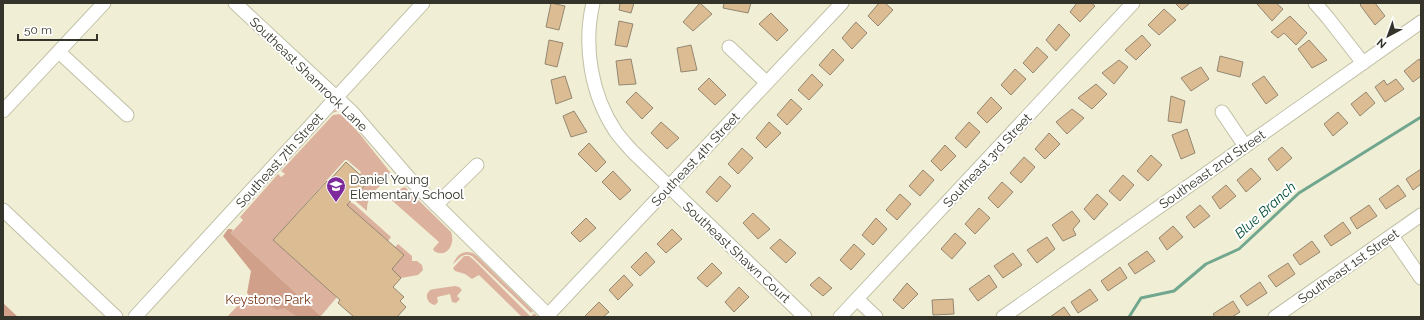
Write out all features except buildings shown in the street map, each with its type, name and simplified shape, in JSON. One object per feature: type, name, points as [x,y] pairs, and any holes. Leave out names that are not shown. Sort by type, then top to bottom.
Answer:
[{"type":"street","points":[[3,111],[104,3]]},
{"type":"street","name":"Southeast Shamrock Lane","points":[[235,3],[352,112],[409,178],[549,316]]},
{"type":"street","name":"Southeast 7th Street","points":[[135,317],[423,3]]},
{"type":"street","name":"Southeast Shawn Court","points":[[593,3],[590,16],[588,49],[593,80],[616,132],[632,152],[805,317]]},
{"type":"street","name":"Southeast 4th Street","points":[[549,316],[766,82],[842,3]]},
{"type":"street","name":"Southeast 3rd Street","points":[[840,317],[1134,3]]},
{"type":"street","points":[[1315,3],[1363,64]]},
{"type":"street","name":"Southeast 2nd Street","points":[[1003,317],[1421,22]]},
{"type":"street","points":[[729,47],[766,82]]},
{"type":"street","points":[[59,52],[127,115]]},
{"type":"street","points":[[1222,112],[1245,146]]},
{"type":"street","points":[[436,205],[477,165]]},
{"type":"street","points":[[3,210],[116,317]]},
{"type":"street","name":"Southeast 1st Street","points":[[1275,317],[1421,215]]},
{"type":"street","points":[[1392,236],[1421,278]]},
{"type":"street","points":[[858,299],[876,317]]},
{"type":"green space","points":[[336,110],[338,111],[332,113],[228,226],[331,113]]},
{"type":"green space","points":[[341,114],[359,133],[390,172],[390,175],[369,198],[367,211],[353,199],[368,182],[360,174],[361,172],[345,160],[273,240],[337,297],[321,316],[231,233],[243,220],[240,217],[278,174],[281,177],[285,174],[281,171],[333,115]]},
{"type":"green space","points":[[405,187],[451,232],[451,245],[446,252],[438,253],[434,251],[433,249],[439,242],[388,197]]},
{"type":"green space","points":[[350,202],[391,237],[388,241],[347,205]]},
{"type":"green space","points":[[228,229],[233,230],[231,233],[322,317],[298,317],[284,308],[277,310],[247,293],[251,271],[223,236]]},
{"type":"green space","points":[[398,244],[412,256],[412,261],[417,261],[422,265],[423,270],[418,275],[401,278],[392,269],[404,255],[395,247]]},
{"type":"green space","points":[[468,252],[477,256],[533,311],[531,313],[472,256],[463,255],[453,264],[459,255]]},
{"type":"green space","points":[[464,256],[469,256],[474,260],[531,317],[522,317],[479,275],[472,279],[465,274],[455,271],[453,268]]},
{"type":"green space","name":"Keystone Park","points":[[267,274],[313,317],[227,317]]},
{"type":"green space","points":[[455,286],[462,290],[457,296],[460,299],[456,303],[452,302],[450,294],[437,297],[438,302],[435,305],[431,304],[427,296],[430,290]]},
{"type":"green space","points":[[3,303],[18,317],[3,317]]},
{"type":"green space","points":[[534,313],[538,317],[531,317]]},
{"type":"waterway","name":"Blue Branch","points":[[1129,317],[1141,298],[1174,291],[1206,264],[1239,249],[1299,193],[1421,117]]},
{"type":"place","name":"Daniel Young Elementary School","points":[[336,203]]}]
